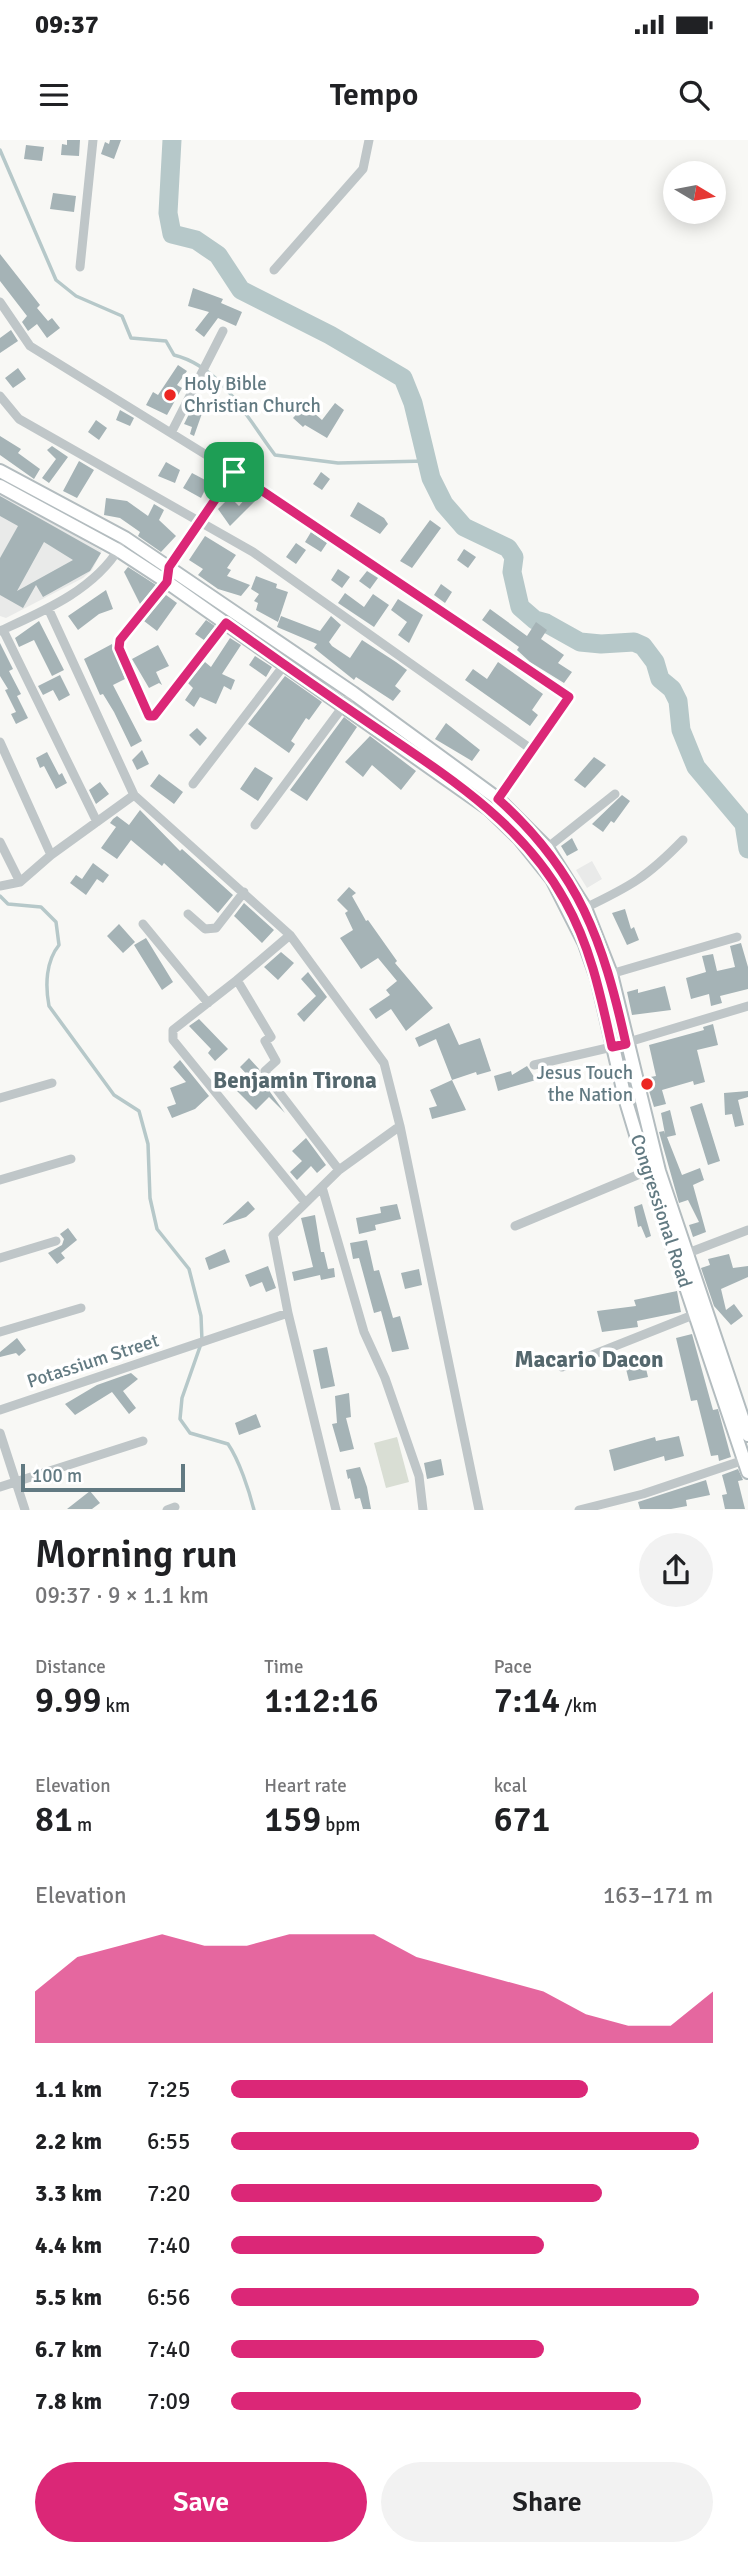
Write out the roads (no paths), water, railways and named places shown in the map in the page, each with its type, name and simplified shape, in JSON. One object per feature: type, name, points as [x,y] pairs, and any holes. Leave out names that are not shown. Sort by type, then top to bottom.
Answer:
[{"type":"main road","name":"Congressional Road","points":[[0,471],[122,544],[167,582],[191,591],[353,693],[498,799],[547,848],[571,897],[597,978],[612,1047],[648,1171],[693,1315],[746,1466]]},
{"type":"main road","name":"Congressional Road","points":[[0,486],[169,567],[226,623],[489,809],[584,908],[611,974],[659,1171],[748,1435]]},
{"type":"street","points":[[80,267],[93,140]]},
{"type":"street","points":[[274,270],[363,169],[369,140]]},
{"type":"street","points":[[0,302],[30,346],[234,472],[569,697],[489,809]]},
{"type":"street","points":[[171,433],[223,331]]},
{"type":"street","points":[[0,397],[19,419],[202,520],[253,552],[531,749]]},
{"type":"street","points":[[226,623],[154,716],[149,716],[119,648],[120,640],[167,582],[169,567],[234,472]]},
{"type":"street","points":[[97,822],[2,630],[70,596],[102,570],[122,544]]},
{"type":"street","points":[[48,608],[134,795],[290,935],[384,1063],[400,1126],[479,1510]]},
{"type":"street","points":[[193,784],[285,664]]},
{"type":"street","points":[[255,825],[353,693]]},
{"type":"street","points":[[0,742],[51,855]]},
{"type":"street","points":[[547,848],[615,794]]},
{"type":"street","points":[[0,886],[20,882],[51,855],[134,795]]},
{"type":"street","points":[[584,908],[629,887],[651,873],[683,840]]},
{"type":"street","points":[[0,842],[20,882]]},
{"type":"street","points":[[188,914],[210,930],[216,928],[244,892]]},
{"type":"street","points":[[143,924],[208,1003]]},
{"type":"street","points":[[290,935],[173,1030],[173,1040],[304,1201]]},
{"type":"street","points":[[597,978],[737,937]]},
{"type":"street","points":[[237,980],[271,1037],[265,1041],[276,1061],[265,1071],[269,1079],[339,1170]]},
{"type":"street","points":[[534,1065],[626,1044],[748,1006]]},
{"type":"street","points":[[0,1098],[52,1083]]},
{"type":"street","points":[[336,1510],[288,1314],[273,1235],[304,1201],[339,1170],[400,1126]]},
{"type":"street","points":[[0,1180],[71,1158]]},
{"type":"street","points":[[516,1226],[648,1171]]},
{"type":"street","points":[[321,1187],[364,1332],[385,1378],[419,1476],[423,1510]]},
{"type":"street","points":[[688,1253],[748,1230]]},
{"type":"street","points":[[0,1258],[56,1241]]},
{"type":"street","points":[[0,1332],[81,1308]]},
{"type":"street","name":"Potassium Street","points":[[0,1410],[288,1314]]},
{"type":"street","points":[[562,1367],[693,1315]]},
{"type":"street","points":[[0,1433],[25,1510]]},
{"type":"street","points":[[0,1487],[143,1441]]},
{"type":"street","points":[[579,1510],[746,1466]]},
{"type":"waterway","points":[[172,140],[168,213],[172,234],[196,240],[218,255],[241,290],[330,335],[403,378],[413,403],[431,478],[444,504],[464,527],[508,548],[514,557],[512,572],[520,607],[535,620],[546,623],[580,642],[634,642],[643,646],[655,662],[660,679],[672,689],[678,701],[681,730],[696,767],[744,824],[748,849]]},
{"type":"waterway","points":[[0,150],[56,280],[76,296],[122,316],[131,338],[166,341],[174,355],[206,370],[232,396],[275,455],[338,463],[426,461]]},
{"type":"waterway","points":[[0,896],[8,904],[41,907],[56,922],[59,945],[51,958],[48,974],[49,1006],[114,1095],[139,1111],[148,1144],[150,1198],[157,1229],[189,1269],[201,1316],[202,1341],[182,1398],[180,1419],[190,1433],[228,1444],[236,1458],[254,1510]]},
{"type":"place","name":"Holy Bible Christian Church","points":[[170,395]]},
{"type":"place","name":"Jesus Touch the Nation","points":[[647,1084]]},
{"type":"district","name":"Benjamin Tirona","points":[[295,1080]]},
{"type":"district","name":"Macario Dacon","points":[[589,1359]]}]
